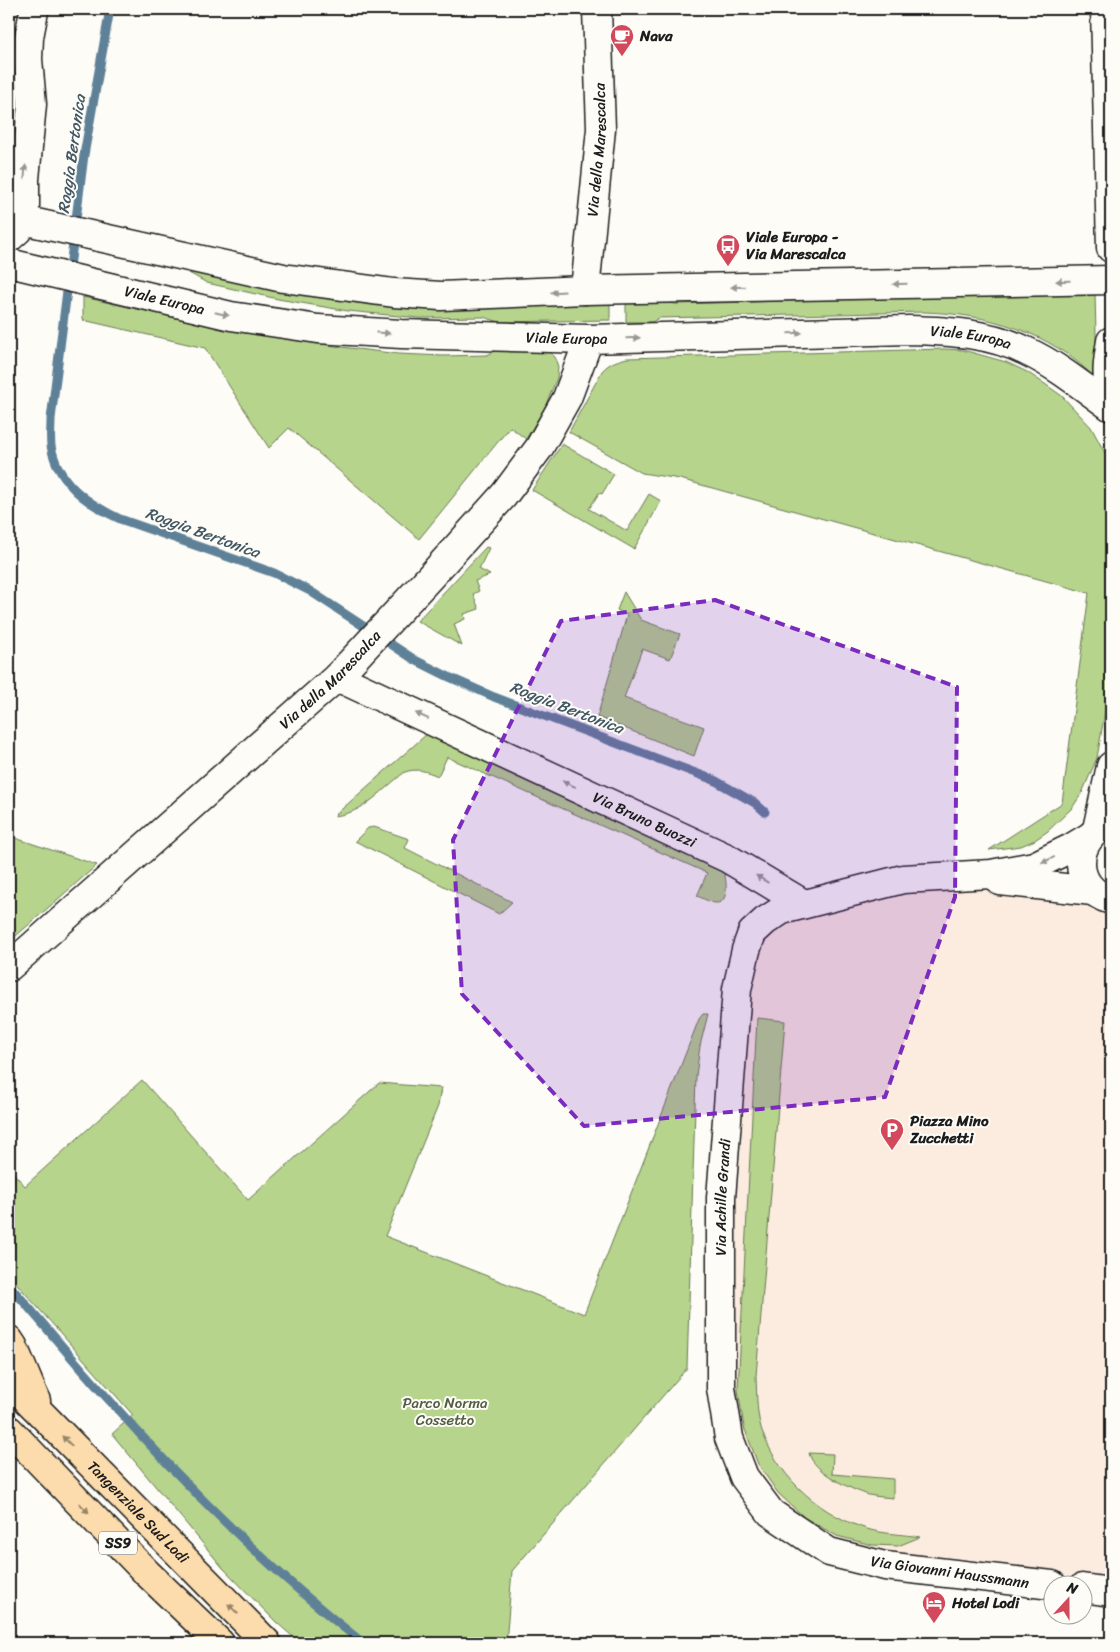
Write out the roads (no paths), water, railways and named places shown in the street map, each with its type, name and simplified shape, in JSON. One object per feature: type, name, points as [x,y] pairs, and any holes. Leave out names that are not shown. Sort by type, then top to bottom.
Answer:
[{"type":"highway","points":[[9,1340],[14,1346],[42,1416]]},
{"type":"highway","name":"Tangenziale Sud Lodi","points":[[9,1381],[267,1643]]},
{"type":"highway","name":"SS9","points":[[9,1430],[147,1573],[220,1643]]},
{"type":"highway","points":[[9,1440],[50,1473]]},
{"type":"street","name":"Via della Marescalca","points":[[585,290],[601,129],[597,9]]},
{"type":"street","points":[[1106,9],[1111,248]]},
{"type":"street","points":[[13,225],[25,208],[25,179],[32,104],[28,59],[29,37],[34,10]]},
{"type":"street","points":[[9,29],[19,24],[34,10]]},
{"type":"street","points":[[13,225],[58,229],[283,278],[394,294],[459,296],[585,290],[1111,280]]},
{"type":"street","name":"Viale Europa","points":[[9,264],[232,316],[318,329],[401,334],[589,339],[909,330],[958,332],[1005,342],[1027,351],[1111,406]]},
{"type":"street","name":"Via della Marescalca","points":[[9,967],[337,677],[504,495],[554,424],[567,398],[589,339]]},
{"type":"street","points":[[1111,340],[1107,361],[1108,386],[1111,395]]},
{"type":"street","name":"Via Bruno Buozzi","points":[[337,677],[727,858],[804,904]]},
{"type":"street","points":[[1102,895],[1085,879],[1081,864],[1083,849],[1100,829],[1111,766]]},
{"type":"street","points":[[804,904],[903,879],[991,874],[1034,866],[1071,848],[1100,829]]},
{"type":"street","points":[[959,876],[1102,895]]},
{"type":"street","name":"Via Achille Grandi","points":[[771,1513],[744,1477],[729,1438],[721,1388],[720,1198],[737,989],[746,950],[752,933],[765,921],[782,910],[804,904]]},
{"type":"street","name":"Via Giovanni Haussmann","points":[[771,1513],[829,1552],[886,1566],[1042,1584]]},
{"type":"street","points":[[1092,1589],[1111,1592]]},
{"type":"waterway","name":"Roggia Bertonica","points":[[110,9],[84,155],[51,419],[51,446],[60,471],[67,482],[97,507],[120,519],[274,573],[310,591],[415,660],[449,677],[494,697],[714,780],[755,803],[765,812]]},
{"type":"waterway","points":[[9,1285],[98,1388],[200,1498],[263,1558],[363,1643]]},
{"type":"place","name":"Nava","points":[[622,57]]},
{"type":"place","name":"Viale Europa - Via Marescalca","points":[[728,267]]},
{"type":"place","name":"Piazza Mino Zucchetti","points":[[892,1151]]},
{"type":"place","name":"Hotel Lodi","points":[[934,1624]]},
{"type":"park label","name":"Parco Norma Cossetto","points":[[445,1412]]}]
